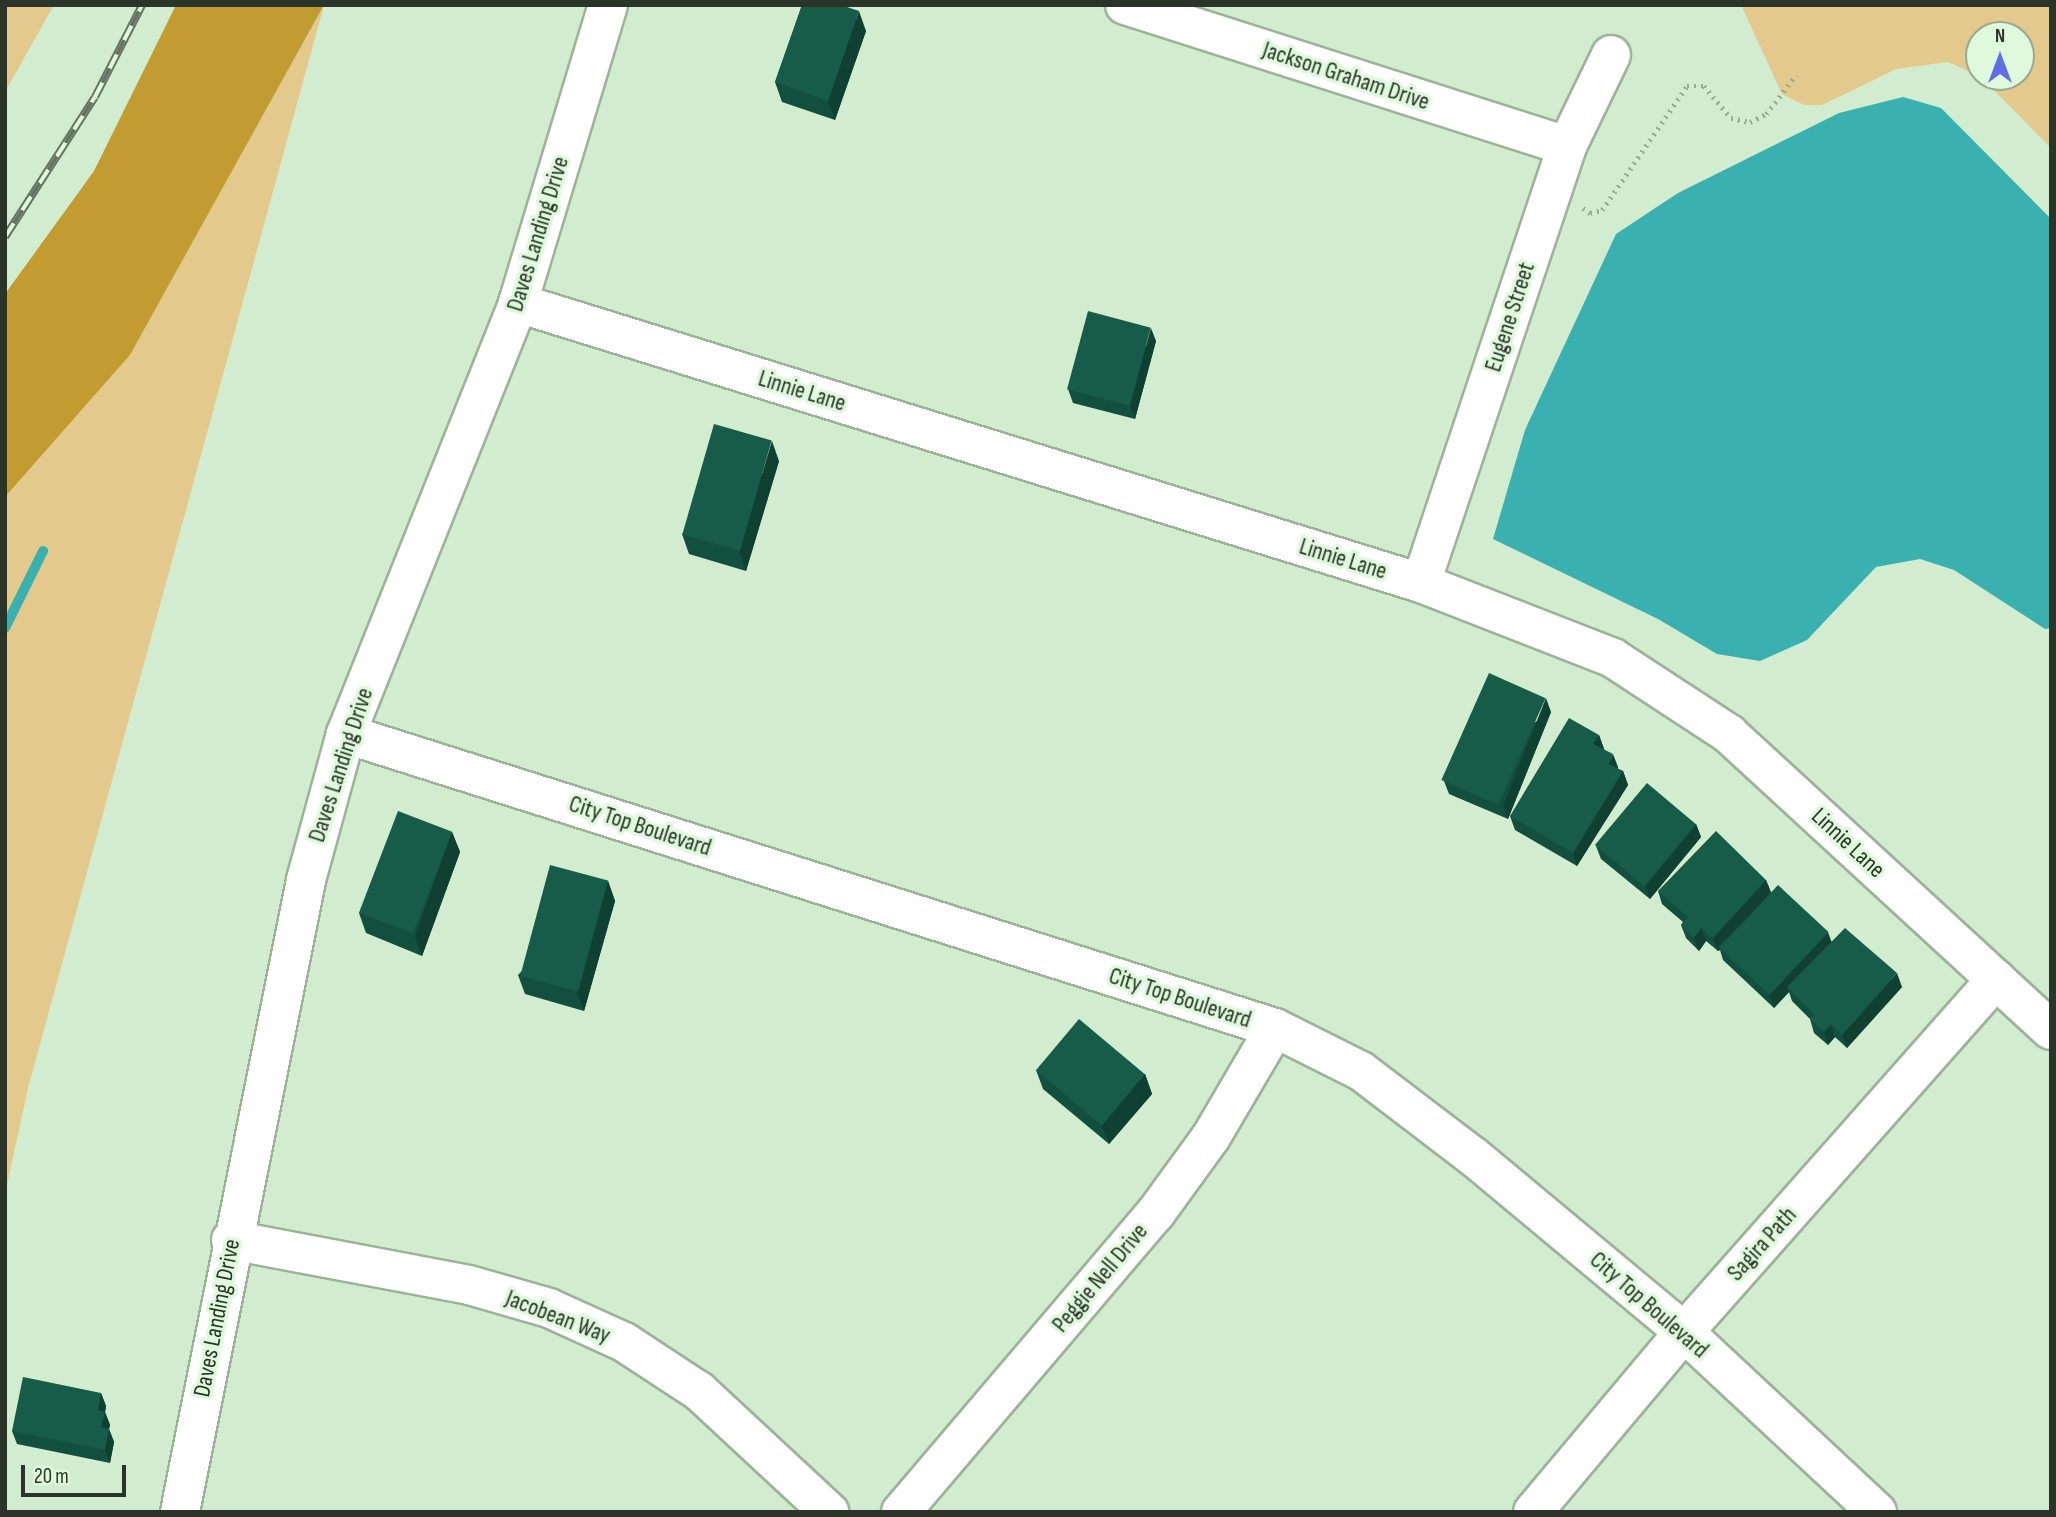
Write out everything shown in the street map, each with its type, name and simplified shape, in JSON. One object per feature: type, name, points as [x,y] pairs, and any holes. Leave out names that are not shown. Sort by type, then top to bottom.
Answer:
[{"type":"street","name":"Daves Landing Drive","points":[[180,1512],[231,1240],[306,880],[346,734],[519,303],[608,5]]},
{"type":"street","name":"Jackson Graham Drive","points":[[1125,5],[1567,146]]},
{"type":"street","name":"Eugene Street","points":[[1421,583],[1567,146],[1611,55]]},
{"type":"street","name":"Linnie Lane","points":[[519,303],[1421,583],[1613,658],[1729,734],[2051,1030]]},
{"type":"street","name":"City Top Boulevard","points":[[346,734],[1275,1028],[1361,1071],[1474,1157],[1684,1332],[1877,1512]]},
{"type":"street","name":"Sagira Path","points":[[1533,1512],[1684,1332],[1996,979]]},
{"type":"street","name":"Peggie Nell Drive","points":[[901,1512],[1155,1214],[1211,1138],[1275,1028]]},
{"type":"street","name":"Jacobean Way","points":[[231,1240],[469,1285],[549,1308],[624,1342],[699,1391],[829,1512]]},
{"type":"path","points":[[1580,206],[1590,213],[1602,210],[1687,86],[1704,86],[1731,118],[1750,121],[1766,114],[1796,75]]},
{"type":"shaded area","points":[[5,5],[54,5],[5,92]]},
{"type":"shaded area","points":[[176,5],[324,5],[130,355],[5,497],[5,294],[94,171]]},
{"type":"shaded area","points":[[324,5],[28,1088],[5,1194],[5,497],[130,355]]},
{"type":"shaded area","points":[[1741,5],[2051,5],[2051,148],[1995,91],[2035,91],[2035,21],[1965,21],[1965,70],[1948,62],[1896,69],[1822,105],[1804,105],[1782,94]]},
{"type":"water","points":[[1903,97],[1941,108],[2051,219],[2051,628],[2045,629],[1954,570],[1920,559],[1876,567],[1807,640],[1760,661],[1717,654],[1658,619],[1493,539],[1525,430],[1616,234],[1678,193],[1839,113]]},
{"type":"building","points":[[802,5],[841,5],[859,11],[828,101],[775,82]]},
{"type":"building","points":[[1088,311],[1151,328],[1130,406],[1067,389]]},
{"type":"building","points":[[714,424],[772,441],[740,551],[682,535]]},
{"type":"building","points":[[1489,673],[1546,698],[1498,805],[1441,780]]},
{"type":"building","points":[[1569,718],[1599,735],[1593,744],[1613,754],[1609,764],[1623,771],[1573,853],[1510,816]]},
{"type":"building","points":[[1647,783],[1696,824],[1644,886],[1595,845]]},
{"type":"building","points":[[398,811],[452,832],[413,934],[359,913]]},
{"type":"building","points":[[1716,831],[1766,880],[1713,938],[1701,928],[1694,938],[1681,925],[1688,917],[1658,891]]},
{"type":"building","points":[[550,865],[608,881],[578,992],[520,976]]},
{"type":"building","points":[[1778,885],[1828,932],[1770,995],[1719,948]]},
{"type":"building","points":[[1845,928],[1897,973],[1842,1035],[1831,1024],[1824,1032],[1810,1019],[1815,1015],[1787,987]]},
{"type":"building","points":[[1079,1019],[1145,1074],[1102,1126],[1036,1070]]},
{"type":"building","points":[[23,1377],[101,1393],[98,1410],[105,1412],[101,1427],[109,1429],[105,1450],[12,1431]]},
{"type":"waterway","points":[[5,628],[43,551]]},
{"type":"railway","points":[[5,237],[95,97],[142,5]]}]
